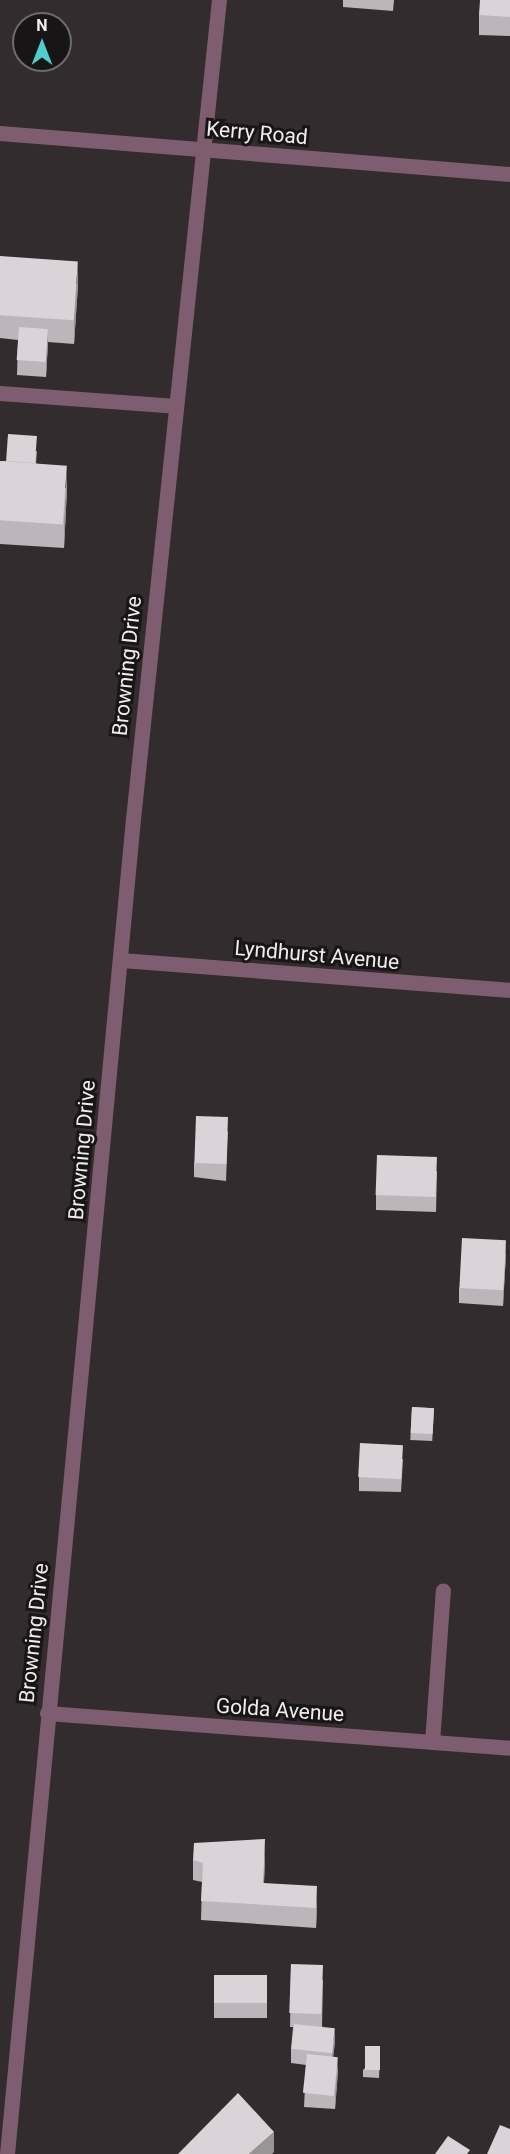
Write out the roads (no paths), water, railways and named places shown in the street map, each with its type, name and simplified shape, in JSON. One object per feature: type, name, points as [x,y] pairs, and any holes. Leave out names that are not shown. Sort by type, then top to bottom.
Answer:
[{"type":"street","name":"Browning Drive","points":[[7,2154],[47,1713],[121,960],[176,405],[207,150],[219,0]]},
{"type":"street","name":"Kerry Road","points":[[0,133],[510,174]]},
{"type":"street","points":[[0,393],[176,405]]},
{"type":"street","name":"Lyndhurst Avenue","points":[[121,960],[510,990]]},
{"type":"street","points":[[432,1742],[443,1590]]},
{"type":"street","name":"Golda Avenue","points":[[47,1713],[510,1748]]}]
